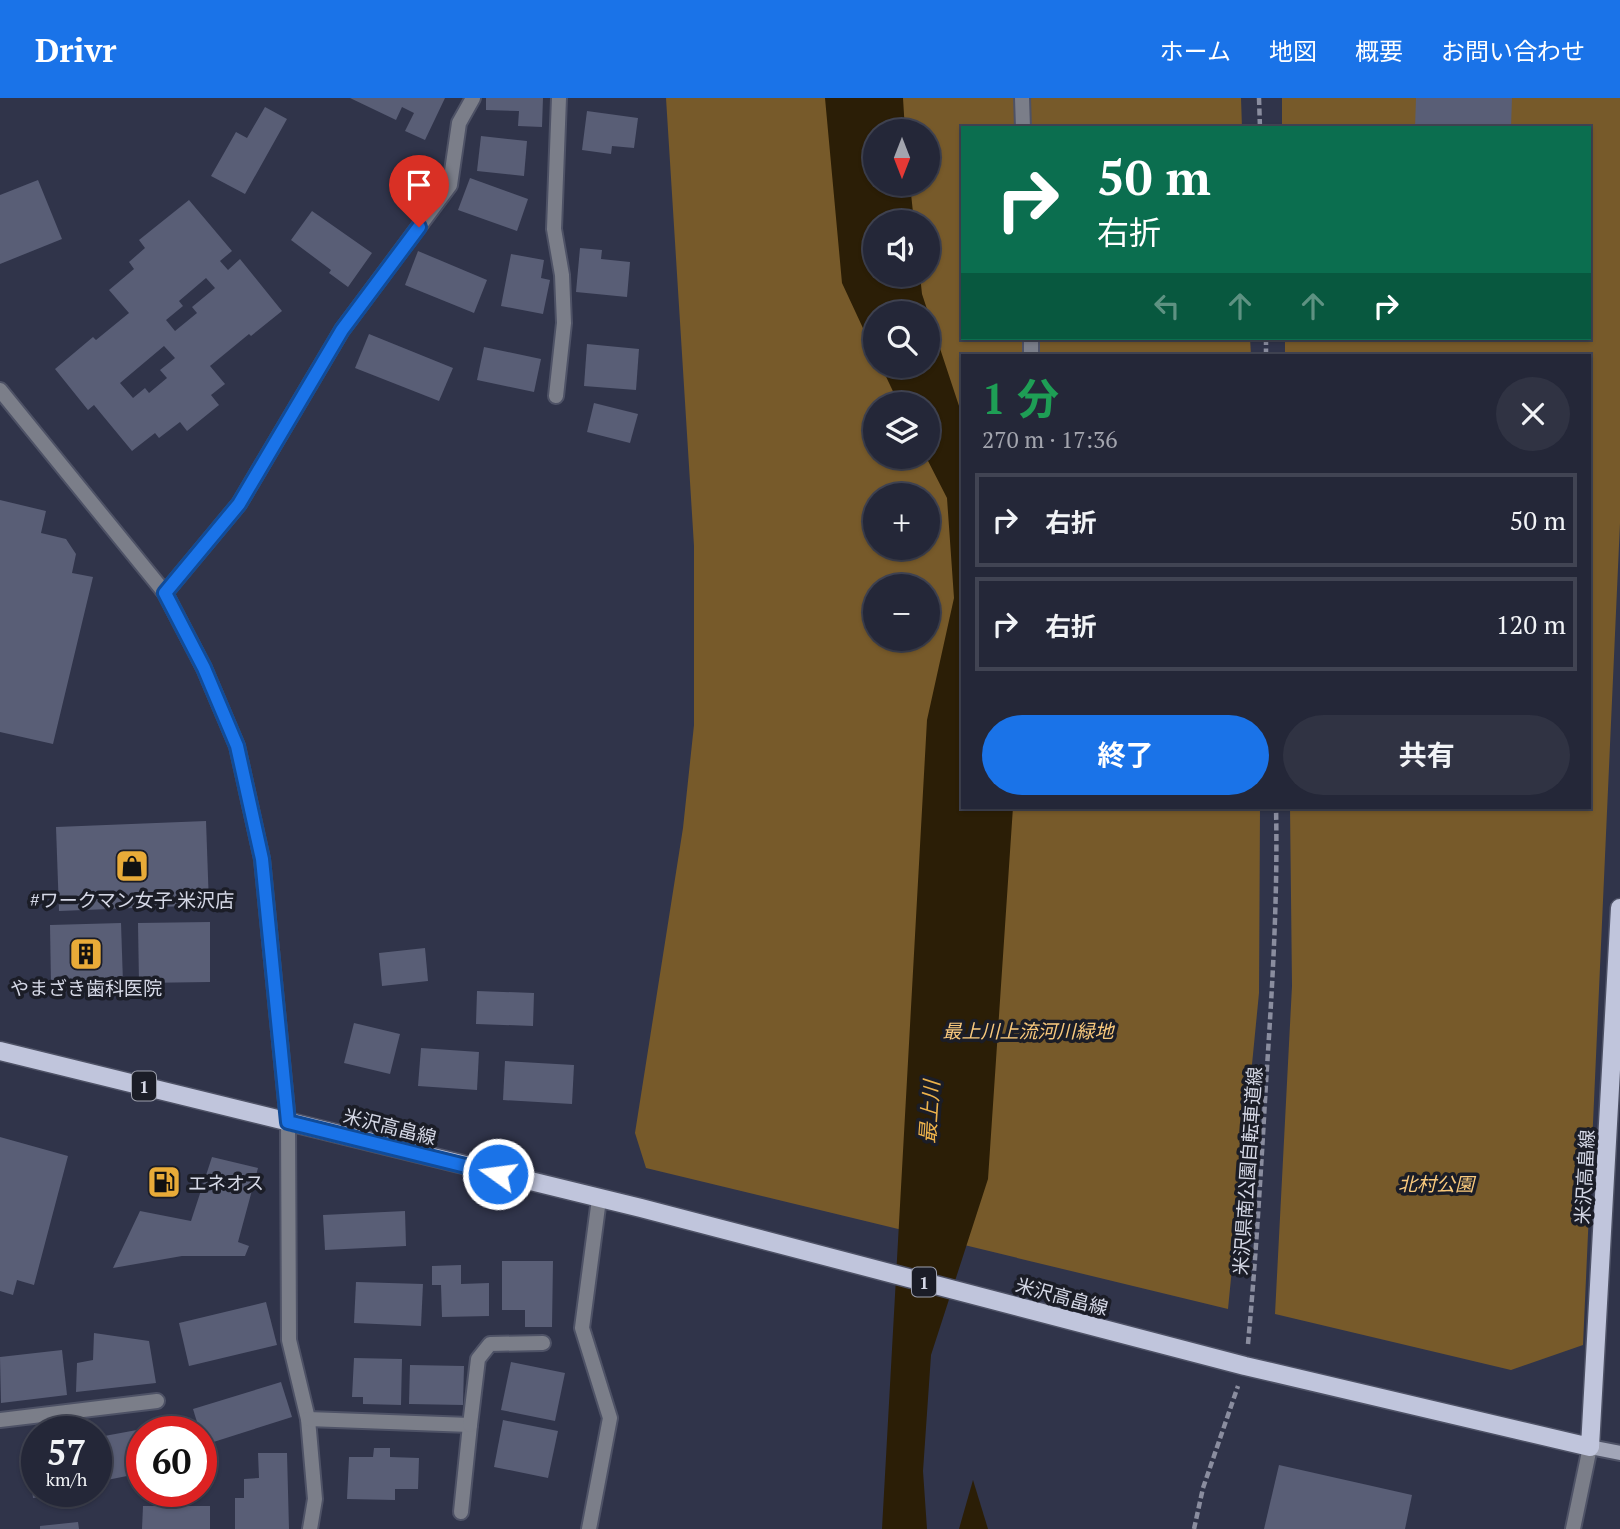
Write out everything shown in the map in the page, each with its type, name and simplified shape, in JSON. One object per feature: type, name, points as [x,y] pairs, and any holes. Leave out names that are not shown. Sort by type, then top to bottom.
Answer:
[{"type":"main road","name":"米沢高畠線","points":[[0,1051],[641,1208],[1245,1366],[1590,1447],[1620,908]]},
{"type":"main road","points":[[1590,1447],[1620,1453]]},
{"type":"street","points":[[165,593],[239,504],[342,330],[450,185],[459,123],[473,98]]},
{"type":"street","points":[[556,396],[564,323],[562,275],[554,229],[559,98]]},
{"type":"street","points":[[1022,98],[1023,126]]},
{"type":"street","points":[[0,390],[165,593],[204,668],[237,746],[262,859],[288,1122],[289,1340],[308,1419],[315,1499],[310,1529]]},
{"type":"street","points":[[589,1529],[610,1418],[582,1328],[600,1199]]},
{"type":"street","points":[[461,1513],[478,1359],[490,1344],[543,1343]]},
{"type":"street","points":[[0,1420],[157,1401]]},
{"type":"street","points":[[308,1419],[470,1425]]},
{"type":"street","points":[[1573,1529],[1590,1447]]},
{"type":"path","points":[[1259,98],[1260,126]]},
{"type":"path","name":"米沢県南公園自転車道線","points":[[1194,1529],[1203,1488],[1245,1366],[1255,1267],[1272,989],[1278,876],[1276,809]]},
{"type":"green space","name":"最上川上流河川緑地","points":[[666,98],[1241,98],[1242,126],[961,126],[961,340],[1250,340],[1251,354],[961,354],[961,809],[1260,809],[1259,993],[1228,1309],[646,1168],[635,1133],[683,828],[694,725],[694,546]]},
{"type":"green space","name":"北村公園","points":[[1282,98],[1620,98],[1620,523],[1583,1345],[1511,1370],[1275,1314],[1292,986],[1290,809],[1591,809],[1591,354],[1285,354],[1285,340],[1591,340],[1591,126],[1282,126]]},
{"type":"water","points":[[825,98],[903,98],[904,119],[863,119],[863,196],[911,196],[913,210],[863,210],[863,287],[921,287],[924,301],[863,301],[863,328],[842,283]]},
{"type":"water","name":"最上川","points":[[940,348],[961,412],[961,809],[1013,809],[988,1179],[931,1355],[923,1471],[927,1529],[882,1529],[927,720],[954,598],[947,498],[932,469],[940,469],[940,392],[893,392],[887,378],[940,378]]},
{"type":"water","points":[[973,1480],[988,1529],[959,1529]]},
{"type":"building","points":[[350,98],[445,98],[425,140],[405,131],[414,113],[402,107],[396,120]]},
{"type":"building","points":[[486,98],[543,98],[542,127],[518,126],[519,111],[486,110]]},
{"type":"building","points":[[1416,98],[1512,98],[1511,126],[1415,126]]},
{"type":"building","points":[[265,107],[287,119],[245,194],[211,176],[236,132],[247,138]]},
{"type":"building","points":[[587,111],[638,118],[634,148],[612,146],[611,154],[582,150]]},
{"type":"building","points":[[481,136],[527,141],[524,176],[477,171]]},
{"type":"building","points":[[470,178],[528,199],[517,231],[458,210]]},
{"type":"building","points":[[38,180],[62,239],[0,264],[0,195]]},
{"type":"building","points":[[189,200],[232,251],[220,261],[228,270],[240,259],[282,311],[210,366],[225,384],[211,395],[219,405],[187,431],[180,422],[159,438],[155,433],[132,451],[94,405],[88,410],[55,369],[93,337],[96,340],[129,313],[109,290],[134,269],[129,262],[145,248],[139,240]],"holes":[[[206,278],[215,288],[192,307],[197,313],[175,331],[166,320],[183,306],[179,301]],[[164,346],[175,358],[160,370],[167,378],[149,393],[145,388],[133,398],[120,383]]]},
{"type":"building","points":[[312,211],[372,253],[348,287],[329,273],[331,270],[291,240]]},
{"type":"building","points":[[580,248],[602,250],[601,259],[630,262],[627,297],[576,292]]},
{"type":"building","points":[[418,251],[487,280],[474,313],[405,285]]},
{"type":"building","points":[[511,254],[544,260],[541,278],[550,280],[543,314],[501,306]]},
{"type":"building","points":[[369,334],[453,368],[439,401],[355,368]]},
{"type":"building","points":[[587,344],[639,349],[636,390],[584,386]]},
{"type":"building","points":[[484,347],[541,359],[534,392],[477,380]]},
{"type":"building","points":[[594,403],[638,414],[630,443],[587,432]]},
{"type":"building","points":[[0,500],[46,511],[41,533],[66,539],[76,554],[72,573],[93,577],[53,744],[0,732]]},
{"type":"building","name":"#ワークマン女子 米沢店","points":[[206,821],[209,905],[59,911],[56,827]]},
{"type":"building","points":[[210,922],[210,982],[139,983],[138,923]]},
{"type":"building","name":"やまざき歯科医院","points":[[121,923],[123,983],[51,985],[50,925]]},
{"type":"building","points":[[425,948],[428,981],[382,986],[379,953]]},
{"type":"building","points":[[477,991],[534,993],[533,1026],[476,1024]]},
{"type":"building","points":[[354,1023],[400,1034],[390,1074],[344,1063]]},
{"type":"building","points":[[421,1048],[479,1052],[477,1090],[418,1086]]},
{"type":"building","points":[[505,1061],[574,1065],[572,1104],[503,1100]]},
{"type":"building","points":[[0,1137],[68,1156],[34,1285],[17,1280],[13,1295],[0,1291]]},
{"type":"building","points":[[212,1157],[258,1168],[238,1242],[249,1246],[245,1256],[182,1256],[113,1268],[140,1211],[191,1221]]},
{"type":"building","points":[[405,1211],[406,1246],[325,1250],[323,1215]]},
{"type":"building","points":[[502,1261],[553,1261],[552,1327],[525,1327],[525,1310],[502,1310]]},
{"type":"building","points":[[461,1265],[461,1284],[489,1283],[489,1316],[442,1317],[441,1285],[432,1285],[432,1266]]},
{"type":"building","points":[[356,1282],[423,1284],[421,1326],[354,1323]]},
{"type":"building","points":[[266,1302],[277,1345],[189,1366],[179,1323]]},
{"type":"building","points":[[94,1333],[149,1341],[156,1383],[76,1392],[77,1363],[93,1360]]},
{"type":"building","points":[[62,1350],[67,1395],[1,1403],[0,1357]]},
{"type":"building","points":[[354,1358],[402,1359],[401,1405],[363,1404],[363,1397],[352,1397]]},
{"type":"building","points":[[511,1362],[565,1373],[555,1421],[501,1410]]},
{"type":"building","points":[[410,1365],[464,1366],[463,1405],[409,1404]]},
{"type":"building","points":[[281,1382],[292,1417],[217,1441],[217,1416],[195,1416],[193,1409]]},
{"type":"building","points":[[503,1420],[558,1431],[548,1478],[494,1467]]},
{"type":"building","points":[[126,1432],[126,1476],[112,1479],[112,1435]]},
{"type":"building","points":[[374,1448],[390,1448],[390,1457],[419,1458],[418,1489],[395,1489],[395,1500],[347,1499],[349,1457],[373,1457]]},
{"type":"building","points":[[258,1453],[287,1453],[289,1529],[235,1529],[235,1498],[244,1498],[244,1479],[259,1478]]},
{"type":"building","points":[[1279,1465],[1412,1495],[1405,1529],[1264,1529]]},
{"type":"building","points":[[143,1507],[210,1507],[210,1529],[142,1529]]},
{"type":"building","points":[[78,1522],[79,1529],[40,1529],[40,1526]]},
{"type":"place","name":"#ワークマン女子 米沢店","points":[[132,866]]},
{"type":"place","name":"やまざき歯科医院","points":[[86,954]]},
{"type":"place","name":"エネオス","points":[[164,1182]]},
{"type":"route","points":[[419,227],[342,330],[239,504],[165,593],[204,668],[237,746],[262,859],[288,1122],[498,1174]]}]
